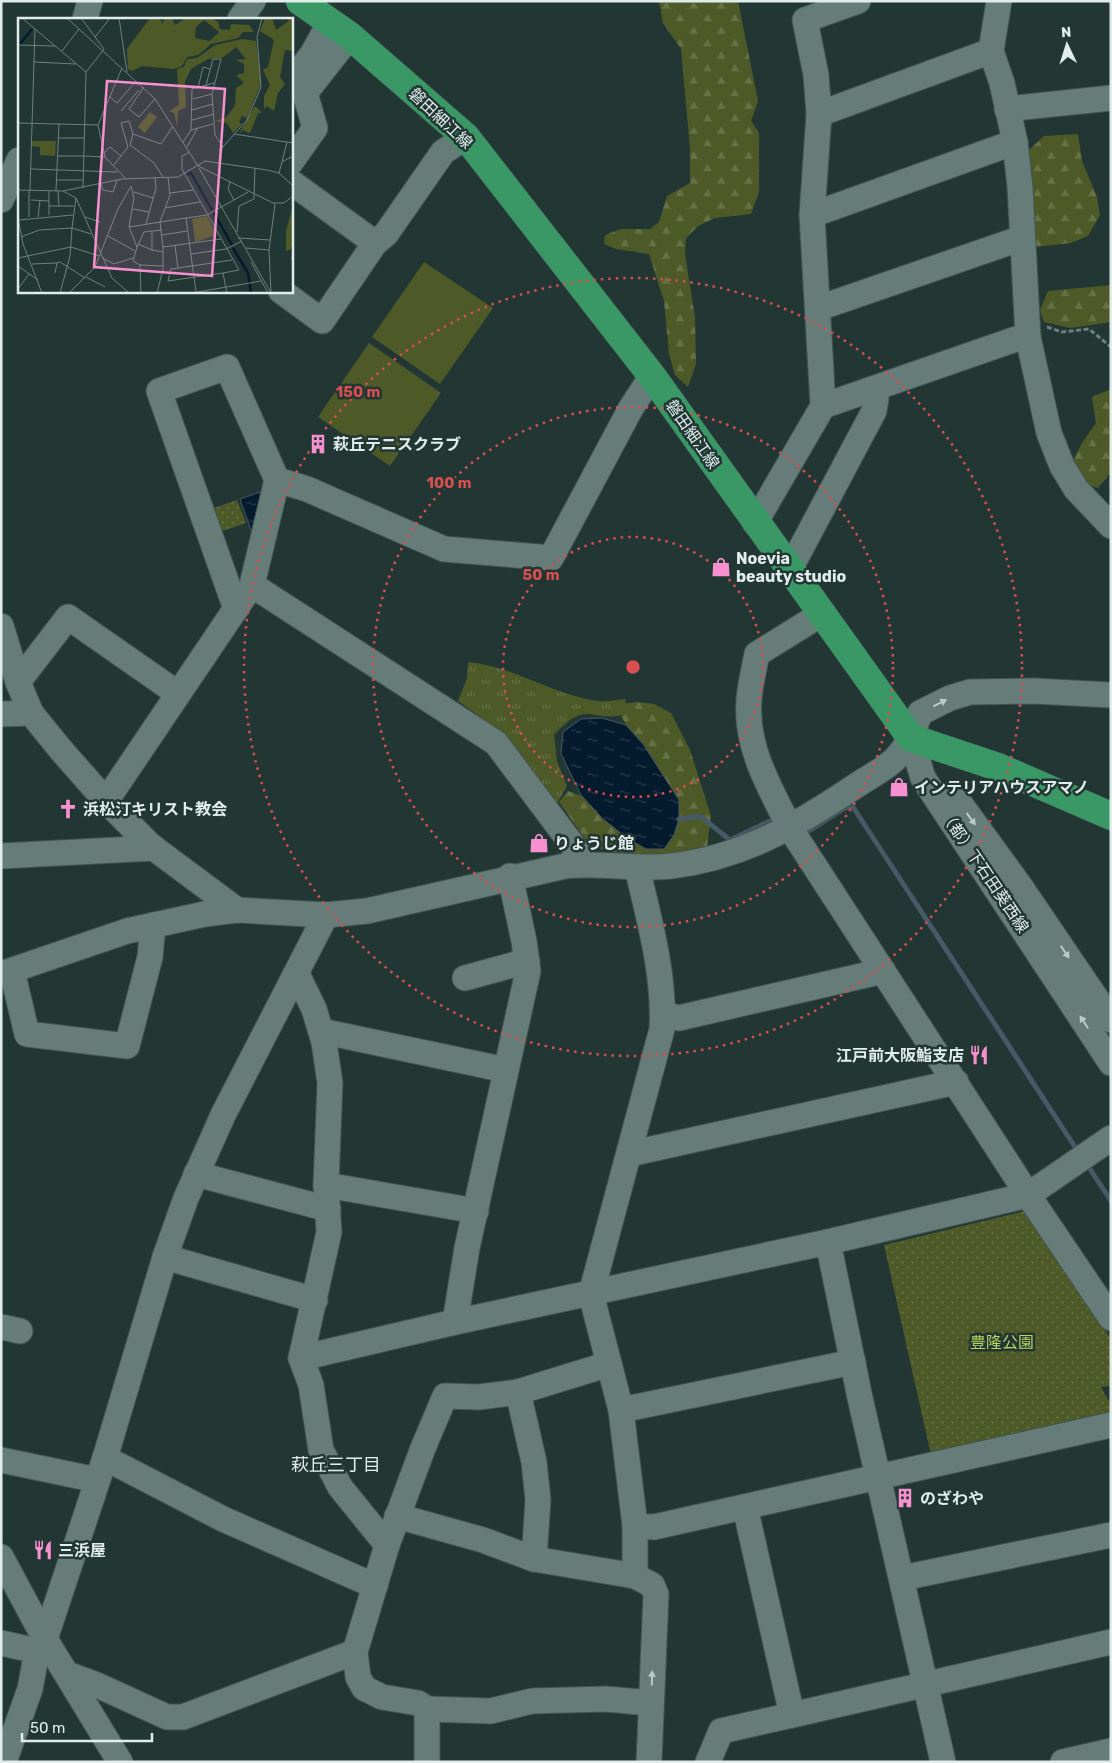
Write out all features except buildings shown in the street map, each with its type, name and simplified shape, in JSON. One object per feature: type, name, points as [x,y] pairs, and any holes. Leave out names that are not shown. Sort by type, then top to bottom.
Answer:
[{"type":"main road","name":"磐田細江線","points":[[300,1],[340,29],[466,138],[652,376],[755,523],[823,613],[911,738]]},
{"type":"main road","points":[[911,738],[998,767],[1111,816]]},
{"type":"street","points":[[86,18],[90,1]]},
{"type":"street","points":[[241,18],[253,1]]},
{"type":"street","points":[[755,523],[823,406],[820,383],[819,308],[812,215],[819,114],[816,75],[804,10],[857,1]]},
{"type":"street","points":[[999,1],[991,51],[1015,142],[1028,327],[1049,433],[1062,466],[1076,489],[1111,526]]},
{"type":"street","points":[[292,81],[313,53],[340,29]]},
{"type":"street","points":[[292,161],[315,128],[305,93],[340,29]]},
{"type":"street","points":[[819,114],[991,51]]},
{"type":"street","points":[[1007,109],[1111,98]]},
{"type":"street","points":[[282,292],[322,321],[375,243],[386,234],[444,152],[466,138]]},
{"type":"street","points":[[812,215],[1015,142]]},
{"type":"street","points":[[1,200],[18,162]]},
{"type":"street","points":[[292,183],[375,243]]},
{"type":"street","points":[[819,308],[1022,238]]},
{"type":"street","points":[[823,406],[1016,339],[1028,327]]},
{"type":"street","points":[[106,801],[177,693],[236,609],[252,585],[277,480],[227,367],[160,391],[236,609]]},
{"type":"street","points":[[277,480],[307,489],[444,549],[551,558],[631,408],[652,376]]},
{"type":"street","points":[[790,569],[874,411],[876,399],[873,389]]},
{"type":"street","points":[[252,585],[496,743],[586,863]]},
{"type":"street","points":[[823,613],[757,654],[749,701],[752,745],[764,777],[790,828],[1028,1195],[1111,1318]]},
{"type":"street","points":[[18,682],[68,617],[177,693]]},
{"type":"street","points":[[1,626],[18,682],[31,713],[106,801],[154,848],[237,910]]},
{"type":"street","points":[[153,925],[150,957],[127,1046],[27,1034],[6,972],[127,930],[153,925],[237,910],[326,914],[367,910],[510,876],[586,863],[637,867],[670,866],[720,856],[790,828],[894,760],[911,738],[920,713],[961,694],[1034,691],[1111,694]]},
{"type":"street","points":[[1,714],[31,713]]},
{"type":"street","name":"（都）下石田葵西線","points":[[911,738],[1020,886],[1111,1020]]},
{"type":"street","name":"（都）下石田葵西線","points":[[911,738],[923,778],[1111,1063]]},
{"type":"street","points":[[1,856],[154,848]]},
{"type":"street","points":[[635,1576],[635,1526],[621,1410],[591,1294],[662,1029],[664,1000],[657,956],[637,867]]},
{"type":"street","points":[[455,1322],[476,1211],[528,971],[510,876]]},
{"type":"street","points":[[4,1762],[30,1689],[41,1645],[101,1469],[165,1257],[196,1174],[326,914]]},
{"type":"street","points":[[465,978],[526,961]]},
{"type":"street","points":[[663,1014],[679,1018],[883,971]]},
{"type":"street","points":[[297,974],[314,1009],[321,1031],[330,1084],[326,1185],[329,1232],[302,1358],[311,1385],[321,1450],[340,1487],[388,1545]]},
{"type":"street","points":[[321,1031],[506,1070]]},
{"type":"street","points":[[629,1154],[956,1082]]},
{"type":"street","points":[[302,1358],[455,1322],[828,1242],[1028,1195],[1111,1138]]},
{"type":"street","points":[[196,1174],[328,1210]]},
{"type":"street","points":[[326,1185],[476,1211]]},
{"type":"street","points":[[828,1242],[878,1478],[943,1762]]},
{"type":"street","points":[[165,1257],[315,1300]]},
{"type":"street","points":[[621,1410],[853,1362]]},
{"type":"street","points":[[609,1364],[518,1392],[479,1397],[444,1396],[397,1516],[375,1586],[355,1652],[358,1677],[364,1688],[382,1697],[418,1703],[427,1709],[490,1710],[532,1701],[606,1699],[651,1703]]},
{"type":"street","points":[[518,1392],[534,1462],[538,1500],[534,1559]]},
{"type":"street","points":[[635,1526],[654,1527],[1111,1425]]},
{"type":"street","points":[[1,1460],[101,1469],[223,1518],[375,1586]]},
{"type":"street","points":[[745,1507],[792,1715]]},
{"type":"street","points":[[397,1516],[483,1540],[534,1559],[635,1576],[652,1585],[656,1594],[649,1762]]},
{"type":"street","points":[[902,1578],[1111,1534]]},
{"type":"street","points":[[1,1556],[41,1645],[67,1674],[120,1762]]},
{"type":"street","points":[[1,1642],[41,1645]]},
{"type":"street","points":[[708,1762],[721,1731],[1111,1642]]},
{"type":"street","points":[[67,1674],[97,1685],[167,1717],[183,1717],[355,1652]]},
{"type":"street","points":[[427,1709],[427,1762]]},
{"type":"street","points":[[1063,1762],[1111,1751]]},
{"type":"path","points":[[1028,327],[1039,324],[1062,332],[1090,329],[1111,347]]},
{"type":"green space","points":[[659,1],[738,1],[758,101],[751,121],[759,133],[759,192],[751,214],[715,218],[698,226],[686,238],[685,254],[695,318],[696,364],[688,387],[675,375],[669,354],[664,301],[649,254],[616,249],[604,244],[605,235],[621,229],[650,229],[659,222],[667,196],[690,183],[690,149],[681,49],[663,23]]},
{"type":"green space","points":[[1078,134],[1082,161],[1097,197],[1100,215],[1088,236],[1071,243],[1035,247],[1028,151],[1044,136]]},
{"type":"green space","points":[[424,262],[493,308],[440,384],[372,337]]},
{"type":"green space","points":[[1111,285],[1111,322],[1070,328],[1044,322],[1040,310],[1048,291]]},
{"type":"green space","points":[[369,343],[441,393],[390,466],[318,417]]},
{"type":"green space","points":[[1111,389],[1111,472],[1098,488],[1082,484],[1071,465],[1082,443],[1096,423],[1092,397]]},
{"type":"green space","points":[[237,500],[246,523],[220,532],[211,509]]},
{"type":"green space","points":[[468,662],[501,669],[581,698],[601,701],[625,699],[628,714],[606,716],[583,714],[565,724],[554,735],[557,761],[567,786],[556,805],[506,735],[458,701],[467,678]]},
{"type":"green space","points":[[637,702],[654,704],[671,713],[690,750],[711,816],[707,847],[679,855],[646,858],[590,846],[559,802],[568,791],[589,799],[652,768],[618,711],[621,704]]},
{"type":"green space","name":"豊隆公園","points":[[1029,1210],[1111,1339],[1111,1386],[1101,1387],[1111,1405],[1111,1415],[931,1455],[884,1245]]},
{"type":"water","points":[[269,489],[260,526],[251,530],[240,499]]},
{"type":"water","points":[[602,718],[626,725],[643,744],[679,800],[679,819],[674,835],[664,849],[646,849],[627,838],[603,819],[581,795],[561,754],[563,732],[581,719]]},
{"type":"waterway","points":[[806,833],[845,808],[853,807],[1075,1147]]},
{"type":"waterway","points":[[679,819],[700,816],[730,840],[772,820]]},
{"type":"waterway","points":[[1090,1169],[1111,1201]]},
{"type":"place","name":"萩丘テニスクラブ","points":[[318,444]]},
{"type":"place","name":"Noevia beauty studio","points":[[721,567]]},
{"type":"place","name":"インテリアハウスアマノ","points":[[899,787]]},
{"type":"place","name":"浜松汀キリスト教会","points":[[68,809]]},
{"type":"place","name":"りょうじ館","points":[[539,843]]},
{"type":"place","name":"江戸前大阪鮨支店","points":[[979,1055]]},
{"type":"place","name":"のざわや","points":[[905,1498]]},
{"type":"place","name":"三浜屋","points":[[43,1550]]},
{"type":"district","name":"萩丘三丁目","points":[[336,1465]]}]
